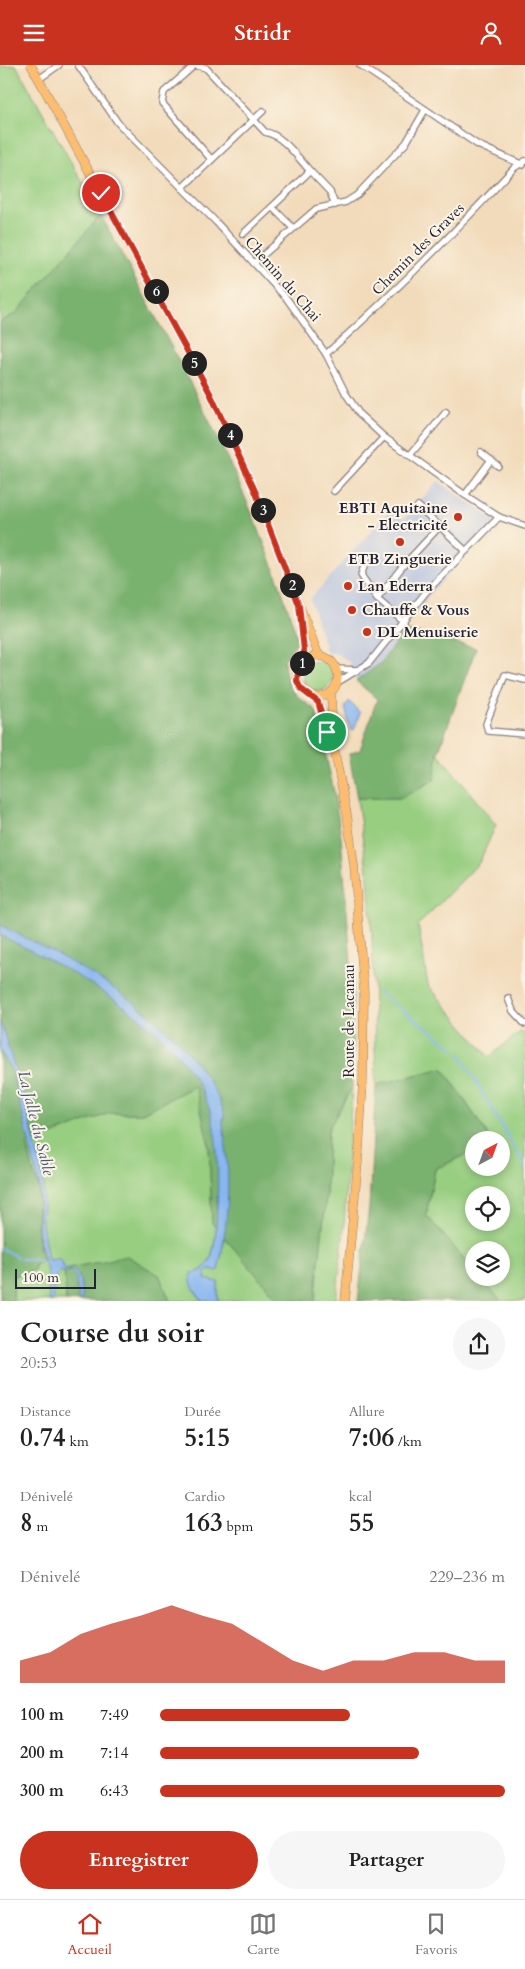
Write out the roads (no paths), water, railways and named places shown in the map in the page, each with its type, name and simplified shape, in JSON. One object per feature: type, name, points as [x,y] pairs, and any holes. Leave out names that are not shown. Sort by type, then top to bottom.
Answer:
[{"type":"main road","points":[[31,65],[210,393],[256,493],[319,656]]},
{"type":"main road","points":[[299,605],[305,660],[298,671],[297,681],[301,689],[314,697],[322,711],[327,732],[333,743]]},
{"type":"main road","points":[[305,660],[319,656],[328,659],[337,669],[338,682],[331,693],[333,743]]},
{"type":"main road","points":[[314,697],[331,693]]},
{"type":"main road","name":"Route de Lacanau","points":[[333,743],[348,814],[354,865],[364,1000],[359,1151],[345,1301]]},
{"type":"street","points":[[39,79],[59,65]]},
{"type":"street","name":"Chemin du Chai","points":[[78,65],[118,123],[287,299],[326,354],[346,394],[360,415],[384,437],[465,495],[499,517],[525,526]]},
{"type":"street","points":[[211,159],[162,103],[164,92],[195,65],[206,68],[265,132],[273,133],[280,139],[330,192],[334,205]]},
{"type":"street","points":[[364,66],[425,110],[480,145],[524,164]]},
{"type":"street","points":[[254,263],[316,209],[346,203],[357,195],[406,143],[425,110]]},
{"type":"street","points":[[182,188],[263,111]]},
{"type":"street","name":"Chemin des Graves","points":[[326,354],[399,288],[514,168],[524,164]]},
{"type":"street","points":[[243,234],[310,171]]},
{"type":"street","points":[[272,207],[293,228]]},
{"type":"street","points":[[410,455],[446,413]]},
{"type":"street","points":[[334,491],[384,437]]},
{"type":"street","points":[[481,452],[498,466]]},
{"type":"street","points":[[465,495],[491,460]]},
{"type":"street","points":[[418,506],[466,551]]},
{"type":"street","points":[[338,682],[369,663],[404,622],[426,592],[499,517]]},
{"type":"street","points":[[377,599],[402,567],[439,527]]},
{"type":"street","points":[[368,556],[361,575],[377,599],[404,622]]},
{"type":"street","points":[[337,669],[357,670]]},
{"type":"street","points":[[525,680],[505,675],[486,724],[488,731],[525,734]]},
{"type":"street","points":[[508,998],[513,1011],[525,1024]]},
{"type":"water","points":[[349,701],[360,713],[354,730],[350,729],[345,707]]},
{"type":"water","points":[[0,925],[65,959],[129,999],[159,1023],[185,1049],[207,1078],[224,1112],[223,1122],[228,1179],[227,1216],[218,1271],[210,1269],[206,1271],[205,1279],[218,1282],[218,1301],[203,1301],[195,1292],[191,1281],[192,1273],[204,1268],[212,1256],[215,1242],[217,1202],[218,1172],[215,1130],[200,1087],[180,1058],[155,1032],[126,1008],[62,967],[0,935]]},
{"type":"water","points":[[0,1021],[22,1091],[41,1168],[44,1187],[42,1224],[48,1260],[60,1259],[64,1269],[75,1272],[78,1275],[82,1301],[79,1301],[76,1277],[70,1271],[58,1272],[54,1283],[53,1301],[49,1301],[48,1275],[38,1234],[40,1188],[12,1071],[0,1050]]},
{"type":"waterway","points":[[378,992],[455,1049]]},
{"type":"waterway","points":[[460,1054],[525,1166]]},
{"type":"waterway","points":[[0,1248],[17,1257]]},
{"type":"waterway","points":[[21,1259],[36,1259],[45,1264]]},
{"type":"place","name":"EBTI Aquitaine - Electricité","points":[[458,517]]},
{"type":"place","name":"ETB Zinguerie","points":[[400,542]]},
{"type":"place","name":"Lan Ederra","points":[[348,586]]},
{"type":"place","name":"Chauffe & Vous","points":[[352,610]]},
{"type":"place","name":"DL Menuiserie","points":[[367,632]]},
{"type":"water label","name":"La Jalle du Sable","points":[[37,1123]]}]
